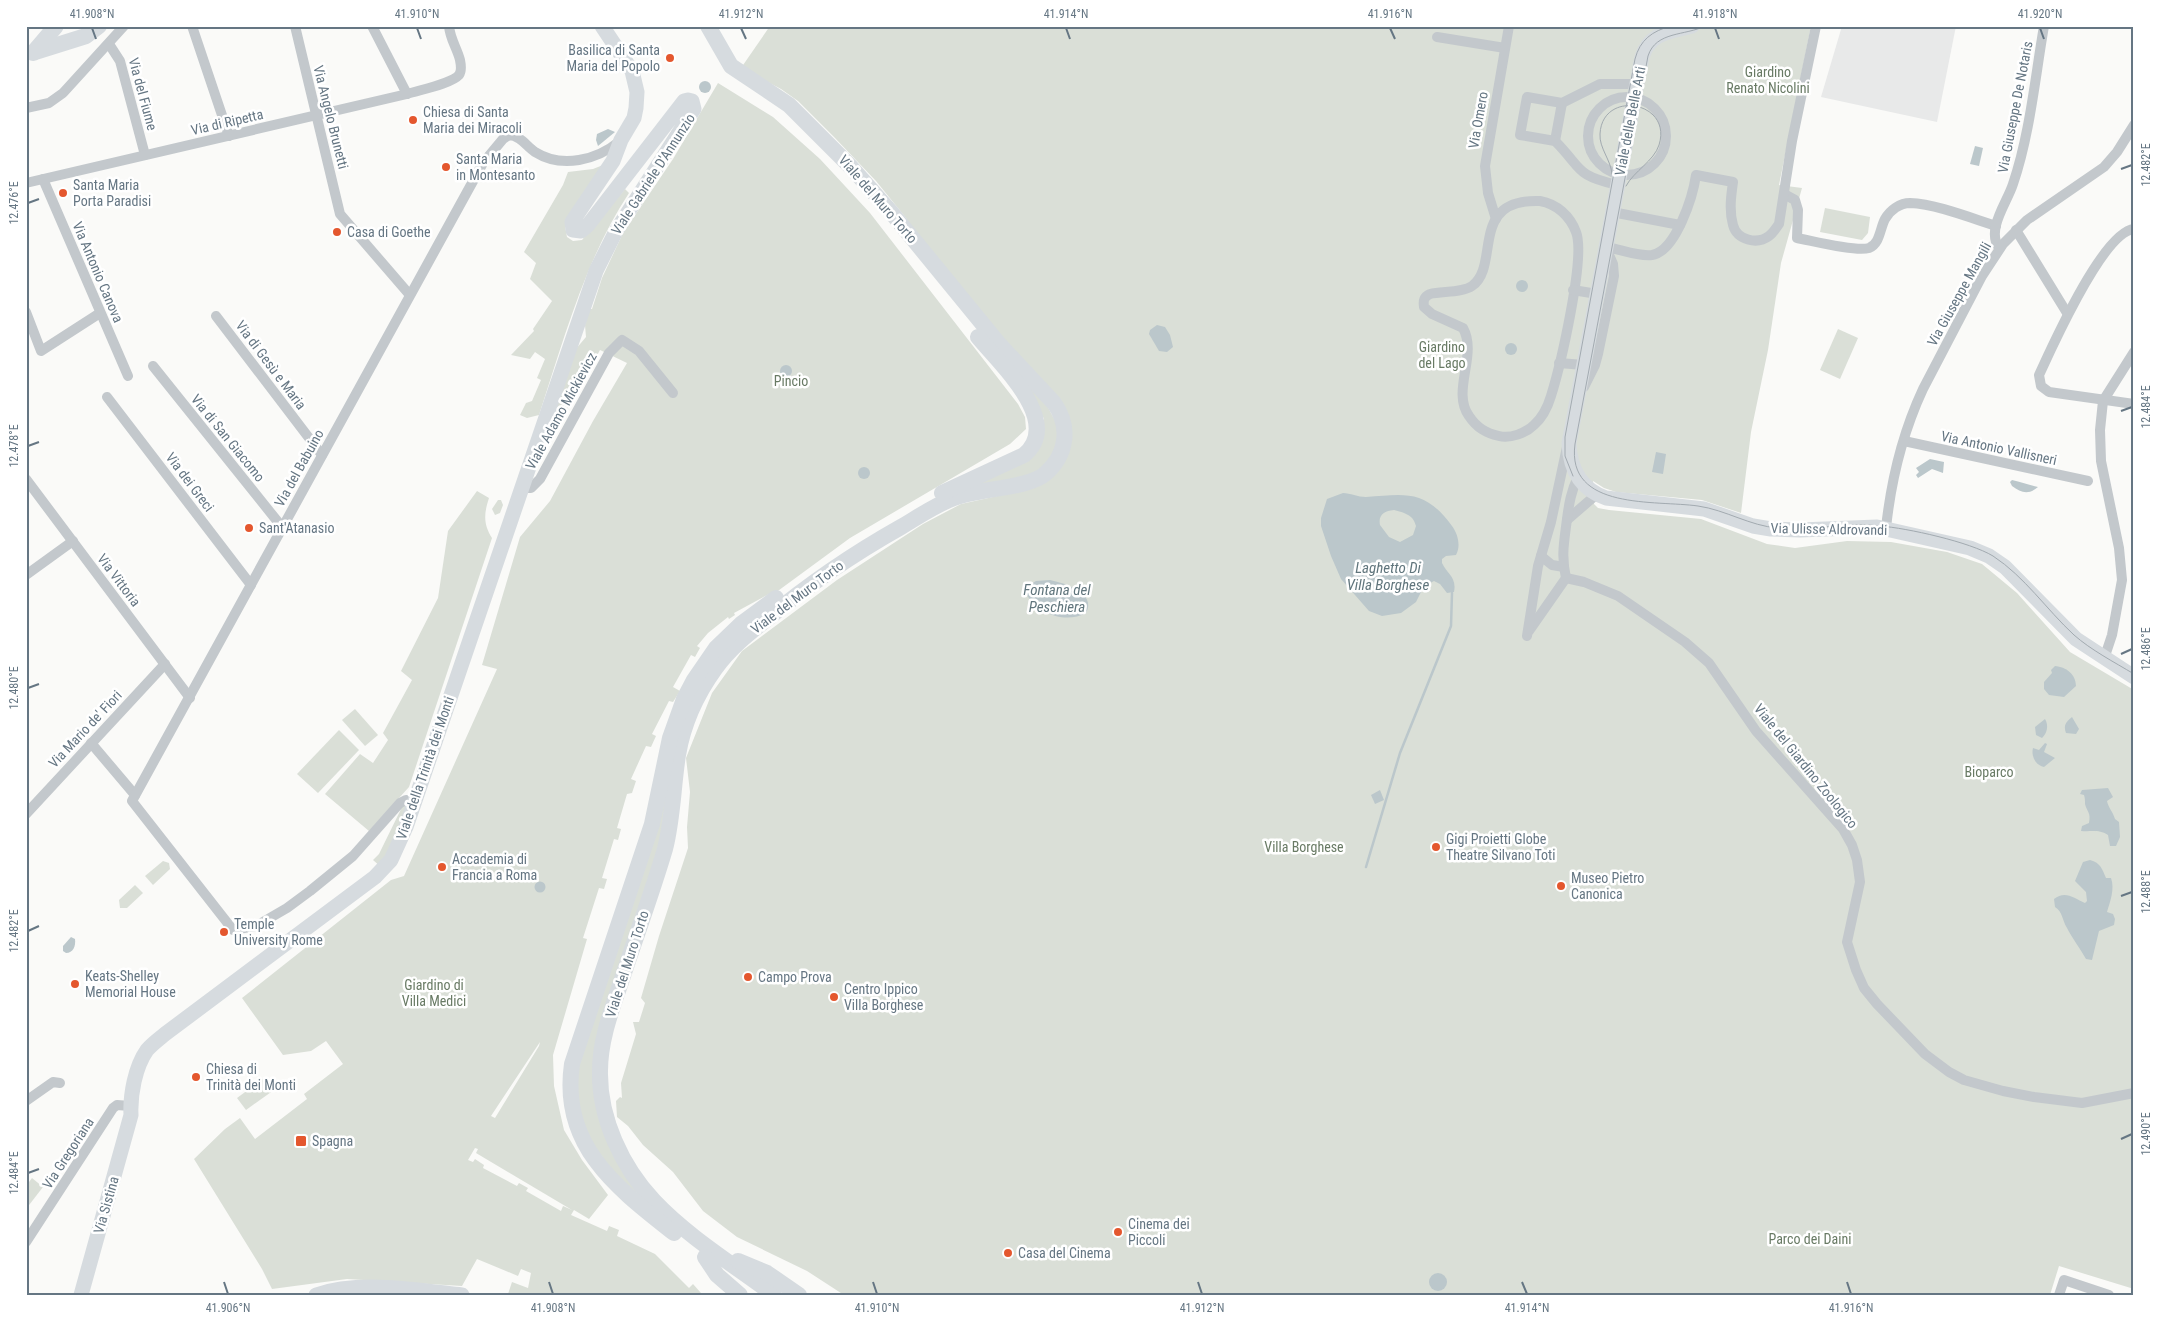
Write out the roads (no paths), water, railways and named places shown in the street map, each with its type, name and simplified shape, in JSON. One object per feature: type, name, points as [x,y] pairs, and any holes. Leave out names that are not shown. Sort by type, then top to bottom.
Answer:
[{"type":"main road","points":[[31,55],[56,26]]},
{"type":"main road","points":[[31,55],[86,36],[99,26]]},
{"type":"main road","points":[[696,26],[714,61],[730,72]]},
{"type":"main road","points":[[708,26],[726,59],[730,72]]},
{"type":"main road","name":"Viale del Muro Torto","points":[[730,72],[785,114],[862,192],[1023,393],[1034,412],[1038,430],[1033,445],[1024,455],[927,500],[855,542],[827,560],[746,621],[711,654],[694,680],[678,712],[670,738],[652,824],[574,1057],[570,1091],[572,1111],[577,1128],[601,1169],[631,1198],[709,1254],[774,1295]]},
{"type":"main road","name":"Viale del Muro Torto","points":[[730,72],[793,109],[861,178],[994,339],[1054,403],[1060,412],[1065,434],[1060,456],[1053,466],[1040,477],[1018,484],[970,493],[951,499],[832,568],[775,612],[734,647],[715,669],[693,709],[680,744],[671,822],[665,849],[608,1018],[603,1042],[600,1077],[606,1118],[619,1150],[634,1175],[660,1207],[709,1254],[756,1295]]},
{"type":"main road","points":[[709,1254],[717,1276],[740,1295]]},
{"type":"main road","points":[[709,1254],[767,1273],[799,1295]]},
{"type":"street","points":[[26,108],[49,103],[63,94],[124,26]]},
{"type":"street","points":[[192,26],[229,136]]},
{"type":"street","name":"Via Angelo Brunetti","points":[[295,26],[340,214],[409,294]]},
{"type":"street","points":[[372,26],[407,94]]},
{"type":"street","name":"Via di Ripetta","points":[[26,183],[407,94],[452,80],[461,72],[460,58],[453,44],[449,26]]},
{"type":"street","points":[[602,26],[628,62],[636,83],[637,99],[635,114],[621,140]]},
{"type":"street","name":"Via Omero","points":[[1496,219],[1488,193],[1485,166],[1509,26]]},
{"type":"street","name":"Viale delle Belle Arti","points":[[1578,477],[1571,463],[1569,443],[1643,52],[1652,39],[1661,34],[1692,26]]},
{"type":"street","points":[[1606,247],[1644,254],[1658,253],[1669,244],[1680,224],[1690,201],[1696,175],[1733,182],[1730,198],[1733,228],[1739,235],[1747,239],[1764,239],[1772,232],[1779,224],[1792,141],[1816,26]]},
{"type":"street","name":"Via Giuseppe De Notaris","points":[[1999,248],[1995,239],[1996,226],[2018,168],[2044,26]]},
{"type":"street","points":[[1437,37],[1505,48]]},
{"type":"street","name":"Via del Fiume","points":[[109,44],[120,61],[145,155]]},
{"type":"street","points":[[1600,84],[1636,91],[1660,114],[1666,131],[1666,144],[1660,158],[1649,169],[1618,180],[1591,178],[1582,173],[1555,141],[1520,135],[1527,97],[1562,103],[1600,84]]},
{"type":"street","points":[[1618,180],[1602,167],[1595,158],[1589,146],[1588,128],[1596,111],[1605,104],[1636,91]]},
{"type":"street","name":"Viale Gabriele D'Annunzio","points":[[522,488],[580,313],[601,260],[620,224],[693,112],[694,104],[689,100],[684,101],[588,226],[583,230],[575,231],[572,228],[572,222],[613,161],[621,140]]},
{"type":"street","points":[[1555,141],[1562,103]]},
{"type":"street","name":"Via Giuseppe Mangili","points":[[1886,528],[1890,499],[1904,441],[1922,389],[1982,276],[1999,248],[2016,230],[2104,167],[2117,152],[2134,125]]},
{"type":"street","name":"Via del Babuino","points":[[137,793],[409,294],[485,160],[503,139],[510,135],[518,137],[531,150],[541,155],[567,161],[595,156],[610,149],[621,140]]},
{"type":"street","name":"Via Antonio Canova","points":[[43,180],[128,376]]},
{"type":"street","points":[[1784,194],[1795,200],[1798,210],[1797,238],[1845,247],[1863,249],[1872,247],[1878,240],[1888,213],[1896,206],[1909,203],[1955,213],[1996,226]]},
{"type":"street","points":[[1526,202],[1547,203],[1561,211],[1572,223],[1578,242],[1578,262],[1573,290],[1559,363],[1550,397],[1534,426],[1519,435],[1504,438],[1486,433],[1467,414],[1463,402],[1468,340],[1463,328],[1432,314],[1424,307],[1423,302],[1425,297],[1430,294],[1470,287],[1475,284],[1481,274],[1489,238],[1496,219],[1510,208],[1526,202]]},
{"type":"street","points":[[1612,212],[1680,224]]},
{"type":"street","points":[[2016,230],[2067,313]]},
{"type":"street","points":[[2134,230],[2125,231],[2084,284],[2067,313],[2039,375],[2040,383],[2049,392],[2134,404]]},
{"type":"street","name":"Viale delle Belle Arti","points":[[1578,399],[1595,365],[1610,294],[1614,267],[1606,247]]},
{"type":"street","points":[[1573,290],[1597,294]]},
{"type":"street","points":[[26,312],[41,351],[100,313]]},
{"type":"street","name":"Via di Gesù e Maria","points":[[216,316],[322,455]]},
{"type":"street","name":"Viale Adamo Mickievicz","points":[[522,488],[531,488],[540,479],[609,353],[622,340],[639,351],[673,393]]},
{"type":"street","points":[[2104,658],[2110,643],[2122,580],[2119,548],[2100,453],[2100,430],[2104,401],[2134,352]]},
{"type":"street","points":[[1559,363],[1584,365]]},
{"type":"street","name":"Via di San Giacomo","points":[[153,366],[282,527]]},
{"type":"street","name":"Via dei Greci","points":[[107,397],[251,585]]},
{"type":"street","name":"Via Antonio Vallisneri","points":[[1904,441],[2088,481]]},
{"type":"street","points":[[1569,443],[1564,456],[1551,522],[1541,556],[1528,634],[1566,578],[1562,545],[1569,502],[1578,477]]},
{"type":"street","name":"Via Ulisse Aldrovandi","points":[[1578,477],[1586,487],[1597,494],[1615,500],[1704,509],[1754,526],[1774,530],[1886,528],[1961,545],[1989,556],[2012,573],[2076,640],[2134,677]]},
{"type":"street","name":"Via Vittoria","points":[[26,479],[190,698]]},
{"type":"street","name":"Viale della Trinità dei Monti","points":[[126,1109],[142,1058],[154,1043],[381,871],[390,860],[416,801],[522,488]]},
{"type":"street","points":[[1567,520],[1597,494]]},
{"type":"street","points":[[26,576],[73,541]]},
{"type":"street","points":[[1541,556],[1552,565],[1564,567]]},
{"type":"street","name":"Viale del Giardino Zoologico","points":[[1566,578],[1584,582],[1618,596],[1685,642],[1709,663],[1756,731],[1843,829],[1855,852],[1860,882],[1846,942],[1858,976],[1876,1004],[1925,1054],[1949,1072],[1964,1080],[2003,1091],[2076,1103],[2134,1093]]},
{"type":"street","name":"Via Mario de' Fiori","points":[[26,814],[165,664]]},
{"type":"street","points":[[91,743],[137,793],[132,801],[234,930],[253,927],[287,908],[333,873],[360,849],[402,802],[409,799],[416,801]]},
{"type":"street","points":[[26,1101],[53,1082],[60,1083]]},
{"type":"street","name":"Via Gregoriana","points":[[26,1242],[113,1108],[126,1109]]},
{"type":"street","name":"Via Sistina","points":[[81,1295],[126,1109]]},
{"type":"street","points":[[2059,1295],[2064,1280],[2109,1295]]},
{"type":"street","points":[[316,1295],[339,1289],[360,1288],[453,1294]]},
{"type":"water","points":[[705,81],[711,87],[705,93],[699,87]]},
{"type":"water","points":[[608,129],[615,132],[598,146],[597,134]]},
{"type":"water","points":[[1975,146],[1983,148],[1979,166],[1970,164]]},
{"type":"water","points":[[1520,280],[1524,280],[1528,286],[1524,292],[1520,292],[1516,288],[1516,284]]},
{"type":"water","points":[[1157,325],[1165,327],[1170,335],[1173,347],[1167,352],[1159,351],[1149,334],[1150,330]]},
{"type":"water","points":[[1509,343],[1513,343],[1517,349],[1513,355],[1509,355],[1505,351],[1505,347]]},
{"type":"water","points":[[788,365],[791,366],[791,376],[784,377],[781,376],[780,369],[781,366]]},
{"type":"water","points":[[1656,452],[1666,454],[1663,474],[1652,472]]},
{"type":"water","points":[[1930,459],[1944,462],[1943,473],[1932,469],[1918,478],[1916,475],[1919,472],[1916,468]]},
{"type":"water","points":[[862,467],[866,467],[870,473],[866,479],[862,479],[858,475],[858,471]]},
{"type":"water","points":[[2012,480],[2038,487],[2028,492],[2022,492],[2012,486],[2010,482]]},
{"type":"water","name":"Laghetto Di Villa Borghese","points":[[1343,493],[1366,497],[1404,495],[1414,496],[1433,505],[1452,526],[1459,544],[1456,555],[1446,556],[1442,559],[1444,567],[1453,579],[1454,592],[1447,593],[1440,584],[1434,581],[1424,586],[1416,602],[1401,613],[1382,616],[1369,611],[1341,579],[1331,556],[1321,526],[1321,518],[1327,499]],"holes":[[[1394,510],[1410,516],[1416,526],[1413,535],[1400,542],[1389,537],[1380,525],[1381,516],[1387,511]]]},
{"type":"water","name":"Fontana del Peschiera","points":[[1050,580],[1070,586],[1083,595],[1087,600],[1088,606],[1086,613],[1078,616],[1061,617],[1045,612],[1032,602],[1027,595],[1028,586],[1036,581]]},
{"type":"water","points":[[2055,666],[2070,672],[2076,682],[2076,686],[2064,697],[2049,695],[2044,689],[2044,682]]},
{"type":"water","points":[[2072,717],[2079,729],[2076,734],[2066,733],[2065,730],[2068,720]]},
{"type":"water","points":[[2045,719],[2047,729],[2042,738],[2036,735],[2035,727]]},
{"type":"water","points":[[2045,743],[2047,744],[2044,752],[2055,758],[2044,767],[2036,762],[2033,757],[2033,748],[2039,750]]},
{"type":"water","points":[[2108,788],[2113,797],[2107,801],[2115,819],[2119,822],[2120,837],[2116,846],[2110,846],[2108,835],[2104,833],[2081,831],[2082,826],[2089,823],[2085,798],[2084,795],[2080,794],[2082,790]]},
{"type":"water","points":[[1380,790],[1384,800],[1375,804],[1371,795]]},
{"type":"water","points":[[2090,860],[2099,865],[2106,878],[2111,878],[2111,900],[2107,912],[2113,914],[2115,919],[2114,925],[2099,931],[2092,960],[2086,959],[2071,936],[2061,914],[2055,907],[2054,899],[2058,896],[2066,895],[2085,903],[2087,901],[2086,892],[2075,881],[2083,862]]},
{"type":"water","points":[[540,881],[546,887],[540,893],[534,887]]},
{"type":"water","points":[[71,937],[75,939],[75,944],[70,952],[66,953],[63,951],[63,946]]},
{"type":"water","points":[[1434,1273],[1442,1273],[1447,1278],[1445,1289],[1434,1291],[1429,1286],[1429,1278]]},
{"type":"waterway","points":[[1366,867],[1400,753],[1451,626],[1452,593]]},
{"type":"tram line","points":[[1573,476],[1565,456],[1565,437],[1635,59],[1637,52],[1648,37],[1671,26]]},
{"type":"tram line","points":[[1705,26],[1664,38],[1657,42],[1648,56],[1575,444],[1576,466],[1585,481],[1599,491],[1617,498],[1698,506],[1768,527],[1791,529],[1854,525],[1880,526],[1922,533],[1969,546],[1983,551],[2005,564],[2074,635],[2095,651],[2134,674]]},
{"type":"tram line","points":[[1612,174],[1600,139],[1604,120],[1612,111],[1623,106],[1636,106],[1647,110],[1656,118],[1661,130],[1659,145],[1653,156],[1626,186]]},
{"type":"place","name":"Basilica di Santa Maria del Popolo","points":[[670,58]]},
{"type":"place","name":"Chiesa di Santa Maria dei Miracoli","points":[[413,120]]},
{"type":"place","name":"Santa Maria in Montesanto","points":[[446,167]]},
{"type":"place","name":"Santa Maria Porta Paradisi","points":[[63,193]]},
{"type":"place","name":"Casa di Goethe","points":[[337,232]]},
{"type":"place","name":"Sant'Atanasio","points":[[249,528]]},
{"type":"place","name":"Gigi Proietti Globe Theatre Silvano Toti","points":[[1436,847]]},
{"type":"place","name":"Accademia di Francia a Roma","points":[[442,867]]},
{"type":"place","name":"Museo Pietro Canonica","points":[[1561,886]]},
{"type":"place","name":"Temple University Rome","points":[[224,932]]},
{"type":"place","name":"Campo Prova","points":[[748,977]]},
{"type":"place","name":"Keats-Shelley Memorial House","points":[[75,984]]},
{"type":"place","name":"Centro Ippico Villa Borghese","points":[[834,997]]},
{"type":"place","name":"Chiesa di Trinità dei Monti","points":[[196,1077]]},
{"type":"place","name":"Spagna","points":[[301,1141]]},
{"type":"place","name":"Cinema dei Piccoli","points":[[1118,1232]]},
{"type":"place","name":"Casa del Cinema","points":[[1008,1253]]},
{"type":"park label","name":"Giardino Renato Nicolini","points":[[1768,80]]},
{"type":"park label","name":"Giardino del Lago","points":[[1442,356]]},
{"type":"park label","name":"Pincio","points":[[791,381]]},
{"type":"park label","name":"Bioparco","points":[[1989,772]]},
{"type":"park label","name":"Villa Borghese","points":[[1304,847]]},
{"type":"park label","name":"Giardino di Villa Medici","points":[[434,994]]},
{"type":"park label","name":"Parco dei Daini","points":[[1810,1239]]}]
